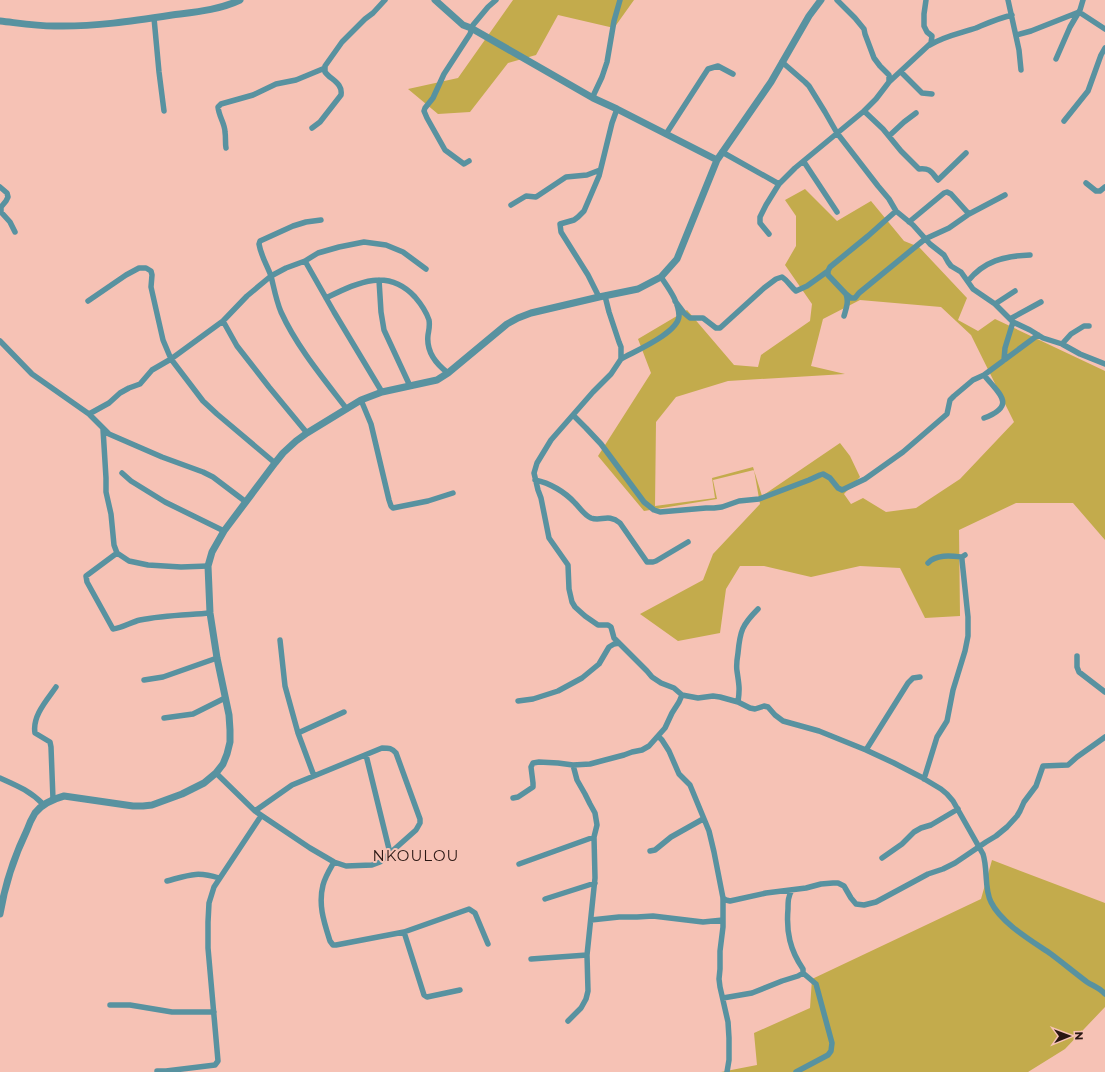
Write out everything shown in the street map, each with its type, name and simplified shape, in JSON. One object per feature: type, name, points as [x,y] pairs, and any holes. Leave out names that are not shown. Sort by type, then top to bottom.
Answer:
[{"type":"street","points":[[0,21],[54,26],[120,23],[214,9],[240,0]]},
{"type":"street","points":[[312,128],[320,122],[341,95],[342,91],[339,84],[325,72],[325,66],[342,42],[365,19],[374,13],[385,0]]},
{"type":"street","points":[[434,0],[463,25],[471,28],[593,98],[717,160]]},
{"type":"street","points":[[468,161],[464,164],[445,150],[424,111],[437,90],[444,74],[470,34],[471,28],[481,14],[496,0]]},
{"type":"street","points":[[593,98],[607,62],[614,21],[620,0]]},
{"type":"street","points":[[0,914],[2,890],[17,850],[35,813],[44,805],[53,799],[64,796],[133,806],[152,804],[176,796],[204,783],[216,773],[223,764],[230,742],[229,714],[216,658],[210,613],[208,566],[212,552],[224,531],[275,463],[307,433],[361,400],[382,392],[437,380],[448,373],[507,324],[518,318],[531,313],[638,288],[661,278],[677,260],[717,160],[763,94],[809,16],[821,0]]},
{"type":"street","points":[[837,0],[864,29],[874,58],[889,75],[889,82]]},
{"type":"street","points":[[926,0],[924,26],[932,38],[929,46]]},
{"type":"street","points":[[1008,0],[1019,50],[1021,70]]},
{"type":"street","points":[[1056,59],[1070,27],[1079,12],[1083,0]]},
{"type":"street","points":[[1016,35],[1031,31],[1079,12]]},
{"type":"street","points":[[1079,12],[1105,29]]},
{"type":"street","points":[[769,234],[760,223],[760,218],[772,193],[779,184],[864,111],[876,99],[889,82],[936,41],[975,28],[996,19],[1012,15]]},
{"type":"street","points":[[154,18],[164,112]]},
{"type":"street","points":[[1064,121],[1088,91],[1105,48]]},
{"type":"street","points":[[782,62],[809,86],[837,133],[889,198],[896,211],[910,222],[925,239],[944,255],[948,262],[961,272],[974,289],[995,304],[1012,320],[1038,336],[1062,344],[1080,354],[1105,364]]},
{"type":"street","points":[[666,134],[708,69],[718,66],[733,74]]},
{"type":"street","points":[[226,148],[225,132],[218,107],[221,104],[253,95],[276,84],[296,80],[325,68]]},
{"type":"street","points":[[901,72],[922,93],[932,94]]},
{"type":"street","points":[[617,109],[595,186],[584,211],[574,220],[560,224],[560,227],[561,232],[602,296],[619,342],[621,359]]},
{"type":"street","points":[[864,111],[919,169],[925,168],[930,170],[938,180],[966,153]]},
{"type":"street","points":[[889,136],[916,113]]},
{"type":"street","points":[[722,152],[779,184]]},
{"type":"street","points":[[804,162],[837,212]]},
{"type":"street","points":[[511,205],[526,196],[536,197],[566,177],[587,175],[600,170]]},
{"type":"street","points":[[1086,184],[1096,191],[1100,191],[1105,187]]},
{"type":"street","points":[[0,187],[7,193],[8,197],[1,208],[1,212],[10,222],[15,232]]},
{"type":"street","points":[[910,222],[947,192],[951,194],[969,214]]},
{"type":"street","points":[[828,271],[830,278],[846,294],[851,298],[855,298],[859,293],[925,239],[948,228],[969,214],[1005,195]]},
{"type":"street","points":[[661,278],[684,313],[690,318],[703,318],[716,328],[720,328],[776,279],[782,278],[786,280],[796,291],[807,286],[828,271],[830,267],[896,211]]},
{"type":"street","points":[[321,220],[292,226],[260,241],[259,244],[271,276],[275,296],[281,312],[315,368],[346,408]]},
{"type":"street","points":[[89,414],[109,403],[120,393],[140,384],[152,370],[223,321],[246,296],[271,276],[286,268],[305,261],[318,253],[364,242],[386,245],[403,252],[426,269]]},
{"type":"street","points":[[968,282],[975,274],[990,263],[1009,257],[1030,255]]},
{"type":"street","points":[[305,261],[382,392]]},
{"type":"street","points":[[88,301],[139,268],[146,268],[150,271],[152,275],[151,287],[158,318],[163,340],[170,359],[203,401],[275,463]]},
{"type":"street","points":[[379,280],[384,330],[410,386]]},
{"type":"street","points":[[326,298],[351,286],[368,281],[391,281],[400,284],[423,306],[430,324],[428,345],[434,360],[439,367],[448,373]]},
{"type":"street","points":[[995,304],[1015,291]]},
{"type":"street","points":[[844,316],[847,302],[846,294]]},
{"type":"street","points":[[676,301],[679,317],[676,324],[668,333],[621,359],[611,374],[546,446],[535,468],[535,480],[541,498],[549,538],[568,565],[569,589],[572,602],[575,607],[598,625],[608,625],[612,627],[614,638],[652,677],[661,683],[674,688],[682,695],[698,698],[713,696],[720,697],[738,702],[754,709],[764,706],[768,707],[783,721],[819,730],[866,750],[924,779],[947,794],[958,809],[979,846],[985,860],[987,885],[990,900],[995,910],[1004,920],[1105,994]]},
{"type":"street","points":[[1004,360],[1012,320],[1040,302]]},
{"type":"street","points":[[223,321],[237,346],[307,433]]},
{"type":"street","points":[[1062,344],[1076,331],[1084,326],[1089,326]]},
{"type":"street","points":[[573,415],[598,441],[644,502],[654,510],[660,512],[722,507],[739,501],[759,499],[823,474],[842,490],[865,479],[903,452],[947,414],[950,400],[954,396],[973,380],[984,375],[1038,336]]},
{"type":"street","points":[[0,341],[32,374],[89,414],[110,434],[208,474],[246,502]]},
{"type":"street","points":[[984,375],[1004,401],[1004,404],[999,410],[984,418]]},
{"type":"street","points":[[361,400],[371,424],[389,500],[393,508],[428,501],[453,493]]},
{"type":"street","points":[[103,428],[106,492],[111,514],[114,545],[117,553],[129,561],[148,565],[181,567],[208,566]]},
{"type":"street","points":[[122,473],[131,481],[165,502],[224,531]]},
{"type":"street","points":[[535,480],[547,483],[562,492],[571,499],[589,518],[612,518],[617,520],[647,562],[656,561],[688,542]]},
{"type":"street","points":[[117,553],[86,576],[87,582],[113,629],[138,620],[156,617],[210,613]]},
{"type":"street","points":[[924,779],[937,737],[947,721],[953,690],[968,636],[964,556],[936,558],[931,559],[928,563]]},
{"type":"street","points":[[738,702],[740,686],[736,664],[739,639],[741,630],[745,623],[758,609]]},
{"type":"street","points":[[280,640],[285,686],[298,733],[314,776]]},
{"type":"street","points":[[518,702],[558,691],[582,678],[599,664],[610,647],[619,643]]},
{"type":"street","points":[[1077,656],[1077,667],[1079,672],[1105,692]]},
{"type":"street","points":[[144,680],[163,677],[216,658]]},
{"type":"street","points":[[866,750],[908,683],[913,678],[920,677]]},
{"type":"street","points":[[53,799],[50,742],[35,733],[34,727],[41,708],[56,687]]},
{"type":"street","points":[[513,798],[518,797],[533,787],[534,783],[531,767],[533,763],[539,762],[573,765],[599,762],[642,750],[649,746],[665,728],[682,695]]},
{"type":"street","points":[[164,718],[193,714],[225,698]]},
{"type":"street","points":[[298,733],[344,712]]},
{"type":"street","points":[[658,736],[669,751],[679,774],[690,786],[709,831],[714,852],[723,898],[719,979],[728,1022],[729,1060],[727,1072]]},
{"type":"street","points":[[723,898],[730,901],[766,893],[806,888],[827,883],[838,883],[844,886],[856,904],[864,905],[876,902],[928,874],[955,863],[1006,829],[1017,816],[1024,802],[1036,786],[1043,766],[1068,765],[1077,756],[1105,737]]},
{"type":"street","points":[[216,773],[255,811],[261,816],[310,848],[334,862],[346,866],[372,865],[380,862],[416,830],[420,823],[420,818],[396,753],[393,749],[388,748],[382,748],[292,785],[255,811]]},
{"type":"street","points":[[366,755],[390,853]]},
{"type":"street","points":[[568,1021],[581,1008],[588,991],[587,955],[595,883],[594,837],[597,825],[596,815],[575,776],[573,765]]},
{"type":"street","points":[[0,778],[23,788],[35,796],[44,805]]},
{"type":"street","points":[[882,858],[902,844],[914,832],[931,825],[958,809]]},
{"type":"street","points":[[157,1071],[215,1064],[218,1061],[208,948],[209,903],[214,887],[219,878],[261,816]]},
{"type":"street","points":[[650,851],[655,850],[671,837],[703,819]]},
{"type":"street","points":[[518,864],[594,837]]},
{"type":"street","points":[[334,862],[323,884],[321,895],[322,913],[330,941],[333,945],[404,932],[469,909],[475,913],[488,944]]},
{"type":"street","points":[[167,881],[186,875],[200,873],[219,878]]},
{"type":"street","points":[[545,899],[595,883]]},
{"type":"street","points":[[792,890],[789,895],[788,903],[788,934],[797,960],[803,968],[803,973],[816,984],[832,1043],[831,1051],[828,1055],[796,1072]]},
{"type":"street","points":[[592,920],[619,917],[653,916],[703,922],[723,920]]},
{"type":"street","points":[[404,932],[424,995],[427,996],[460,990]]},
{"type":"street","points":[[531,959],[587,955]]},
{"type":"street","points":[[723,998],[752,992],[803,973]]},
{"type":"street","points":[[110,1005],[130,1005],[172,1012],[214,1012]]},
{"type":"shaded area","points":[[513,0],[634,0],[614,28],[558,15],[536,55],[508,63],[470,112],[438,114],[408,89],[458,78]]},
{"type":"shaded area","points":[[805,189],[837,221],[871,201],[904,241],[919,247],[967,298],[958,320],[978,331],[995,319],[1105,371],[1105,540],[1073,503],[1016,503],[959,530],[960,616],[925,618],[900,568],[860,566],[811,577],[764,566],[740,566],[726,589],[720,633],[678,641],[640,614],[703,580],[713,554],[760,504],[754,471],[762,496],[840,443],[850,456],[860,477],[844,494],[851,504],[863,498],[886,512],[916,508],[960,479],[1014,422],[971,335],[941,307],[860,300],[823,319],[811,366],[845,374],[728,381],[676,397],[656,422],[655,506],[715,498],[712,478],[753,467],[754,470],[713,480],[717,499],[644,511],[598,456],[651,373],[638,339],[687,310],[734,365],[758,367],[761,355],[810,321],[812,304],[785,265],[796,246],[796,216],[785,200]]},
{"type":"shaded area","points":[[992,860],[1105,903],[1105,1007],[1065,1049],[1028,1072],[721,1072],[757,1065],[754,1033],[810,1008],[812,979],[981,899]]},
{"type":"district","name":"NKOULOU","points":[[416,856]]}]
